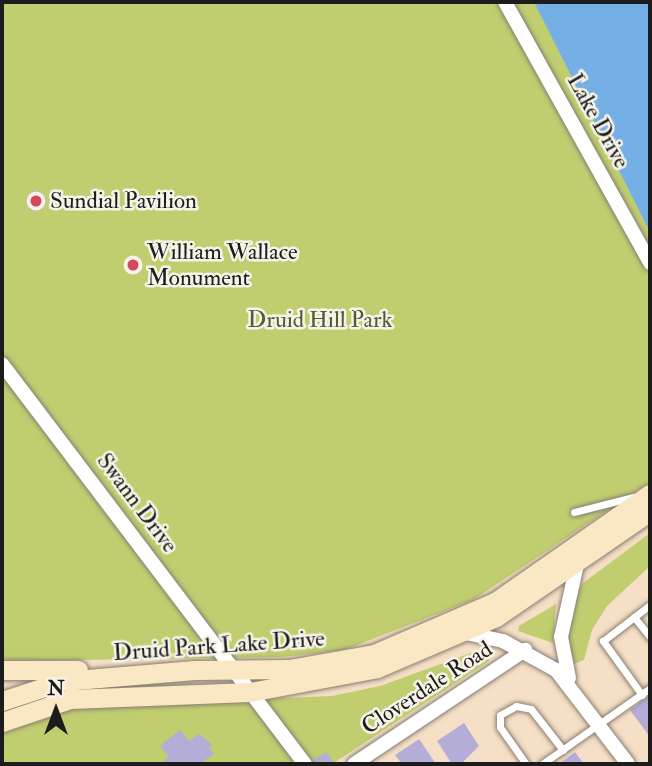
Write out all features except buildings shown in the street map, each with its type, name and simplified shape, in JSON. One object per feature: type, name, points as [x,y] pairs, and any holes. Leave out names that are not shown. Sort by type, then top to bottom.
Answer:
[{"type":"main road","name":"Druid Park Lake Drive","points":[[2,701],[63,681],[346,661],[425,635],[495,601],[650,494]]},
{"type":"main road","name":"Druid Park Lake Drive","points":[[2,722],[51,702],[94,696],[250,692],[377,668],[496,617],[577,564],[650,511]]},
{"type":"main road","points":[[2,670],[195,670]]},
{"type":"street","name":"Lake Drive","points":[[505,2],[650,263]]},
{"type":"street","name":"Swann Drive","points":[[2,364],[305,764]]},
{"type":"street","points":[[573,689],[564,668],[561,637],[577,564]]},
{"type":"street","points":[[425,635],[463,632],[525,650],[556,670],[628,764]]},
{"type":"street","name":"Cloverdale Road","points":[[354,764],[525,650]]},
{"type":"lane","points":[[574,512],[650,494]]},
{"type":"lane","points":[[642,695],[603,641],[650,605]]},
{"type":"lane","points":[[634,617],[650,637]]},
{"type":"lane","points":[[542,764],[650,688]]},
{"type":"lane","points":[[526,764],[500,727],[500,715],[516,706],[531,709],[563,750]]},
{"type":"green space","name":"Druid Hill Park","points":[[2,2],[650,2],[650,482],[473,600],[344,650],[283,657],[2,661]]},
{"type":"green space","points":[[650,533],[650,566],[607,606],[592,630],[584,660],[569,666],[566,646],[574,598],[583,583]]},
{"type":"green space","points":[[556,604],[553,643],[518,631],[519,626]]},
{"type":"green space","points":[[482,649],[490,653],[489,661],[332,764],[2,764],[2,733],[66,707],[332,696],[380,686]]},
{"type":"water","points":[[534,2],[650,2],[650,232]]},
{"type":"place","name":"Sundial Pavilion","points":[[36,201]]},
{"type":"place","name":"William Wallace Monument","points":[[133,265]]}]
